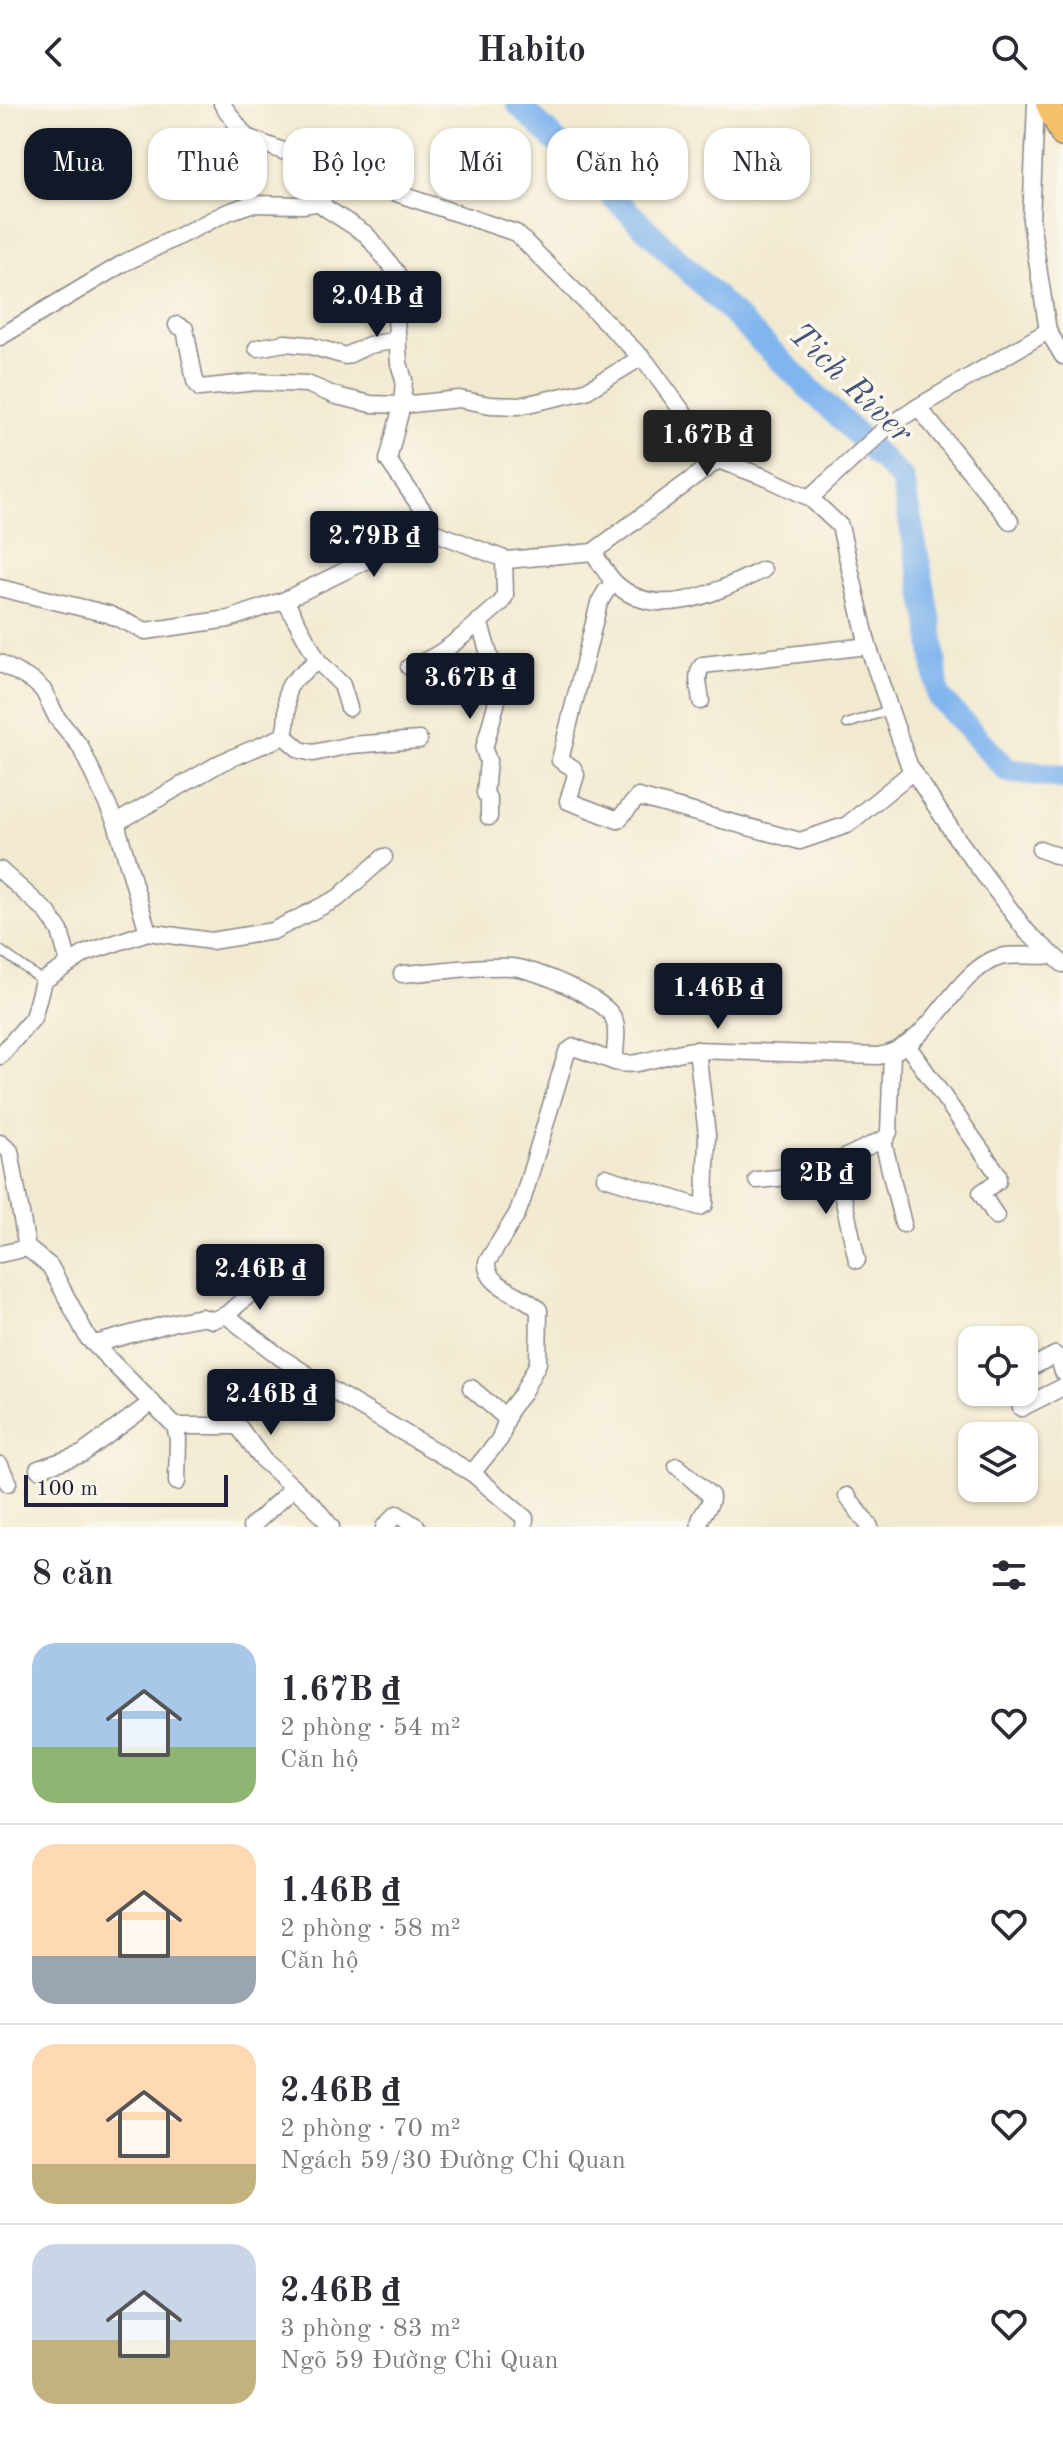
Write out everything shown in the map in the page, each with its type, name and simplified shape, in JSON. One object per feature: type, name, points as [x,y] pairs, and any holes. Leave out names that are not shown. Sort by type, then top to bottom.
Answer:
[{"type":"main road","points":[[1048,104],[1063,135]]},
{"type":"street","points":[[222,104],[246,137],[283,151]]},
{"type":"street","points":[[1036,104],[1031,221],[1048,331],[1063,356]]},
{"type":"street","points":[[414,198],[516,233],[642,357],[718,460],[815,494],[840,526],[868,646],[913,771],[956,837],[1027,932],[1057,959]]},
{"type":"street","points":[[0,337],[122,264],[228,212],[251,204],[302,205],[322,202],[326,209],[366,234],[397,273],[399,363],[404,380],[402,405],[388,460],[424,512],[429,530]]},
{"type":"street","points":[[177,325],[185,329],[195,381],[200,388],[256,382],[307,384],[336,396],[371,404],[402,405],[459,399],[519,406],[586,391],[642,357]]},
{"type":"street","points":[[815,494],[885,429],[1048,331]]},
{"type":"street","points":[[257,348],[285,343],[307,345],[346,356],[369,345],[398,340]]},
{"type":"street","points":[[918,407],[1010,521]]},
{"type":"street","points":[[0,588],[108,614],[146,631],[229,619],[285,600],[429,530],[504,559],[593,552],[718,460]]},
{"type":"street","points":[[593,552],[615,583],[640,598],[678,603],[715,593],[763,570]]},
{"type":"street","points":[[409,667],[429,661],[505,596],[504,559]]},
{"type":"street","points":[[615,583],[599,603],[560,760],[573,768],[576,775],[568,801],[618,820],[638,797],[800,841],[847,825],[913,771]]},
{"type":"street","points":[[285,600],[318,661],[342,685],[349,708]]},
{"type":"street","points":[[479,621],[496,677],[498,697],[484,749],[488,761],[485,793],[489,800],[489,817]]},
{"type":"street","points":[[701,701],[698,670],[703,665],[868,646]]},
{"type":"street","points":[[284,736],[288,721],[286,691],[295,677],[318,661]]},
{"type":"street","points":[[0,663],[43,690],[57,718],[80,746],[116,823],[148,932]]},
{"type":"street","points":[[284,736],[300,750],[313,753],[351,745],[419,740]]},
{"type":"street","points":[[116,823],[222,762],[284,736]]},
{"type":"street","points":[[1040,849],[1063,858]]},
{"type":"street","points":[[0,1056],[33,1018],[43,981],[86,953],[148,932],[211,941],[273,931],[338,898],[384,857]]},
{"type":"street","points":[[0,870],[48,913],[60,931],[69,964]]},
{"type":"street","points":[[472,1473],[500,1439],[506,1418],[538,1363],[539,1310],[531,1300],[491,1280],[486,1271],[494,1249],[517,1214],[567,1052],[574,1047],[615,1062],[634,1065],[666,1054],[697,1050],[878,1056],[907,1045],[983,965],[1001,956],[1057,959]]},
{"type":"street","points":[[402,974],[514,967],[553,981],[587,996],[607,1010],[616,1027],[615,1062]]},
{"type":"street","points":[[907,1045],[998,1174],[998,1181],[981,1193],[996,1216]]},
{"type":"street","points":[[605,1177],[700,1207],[705,1204],[707,1135],[697,1050]]},
{"type":"street","points":[[757,1180],[799,1176],[883,1141],[889,1132],[892,1053]]},
{"type":"street","points":[[883,1141],[903,1224]]},
{"type":"street","points":[[0,1143],[10,1151],[27,1248],[50,1266],[79,1324],[95,1344],[175,1426],[178,1439],[177,1482]]},
{"type":"street","points":[[835,1162],[857,1260]]},
{"type":"street","points":[[0,1254],[27,1248]]},
{"type":"street","points":[[95,1344],[201,1317],[213,1320],[226,1315],[268,1278]]},
{"type":"street","points":[[226,1315],[280,1357],[328,1388],[472,1473],[525,1518],[524,1527]]},
{"type":"street","points":[[1038,1364],[1055,1355],[1063,1372]]},
{"type":"street","points":[[1021,1408],[1063,1387]]},
{"type":"street","points":[[471,1388],[506,1418]]},
{"type":"street","points":[[38,1469],[82,1454],[152,1402]]},
{"type":"street","points":[[175,1426],[238,1426],[264,1461],[294,1487],[331,1527]]},
{"type":"street","points":[[0,1465],[8,1483]]},
{"type":"street","points":[[677,1466],[711,1496],[712,1502],[700,1519],[700,1527]]},
{"type":"street","points":[[251,1527],[294,1487]]},
{"type":"street","points":[[847,1496],[870,1527]]},
{"type":"street","points":[[384,1527],[397,1514],[417,1527]]},
{"type":"lane","points":[[847,724],[890,710]]},
{"type":"lane","points":[[0,950],[43,981]]},
{"type":"waterway","name":"Tich River","points":[[518,104],[902,479],[930,622],[938,696],[1007,770],[1063,777]]}]
